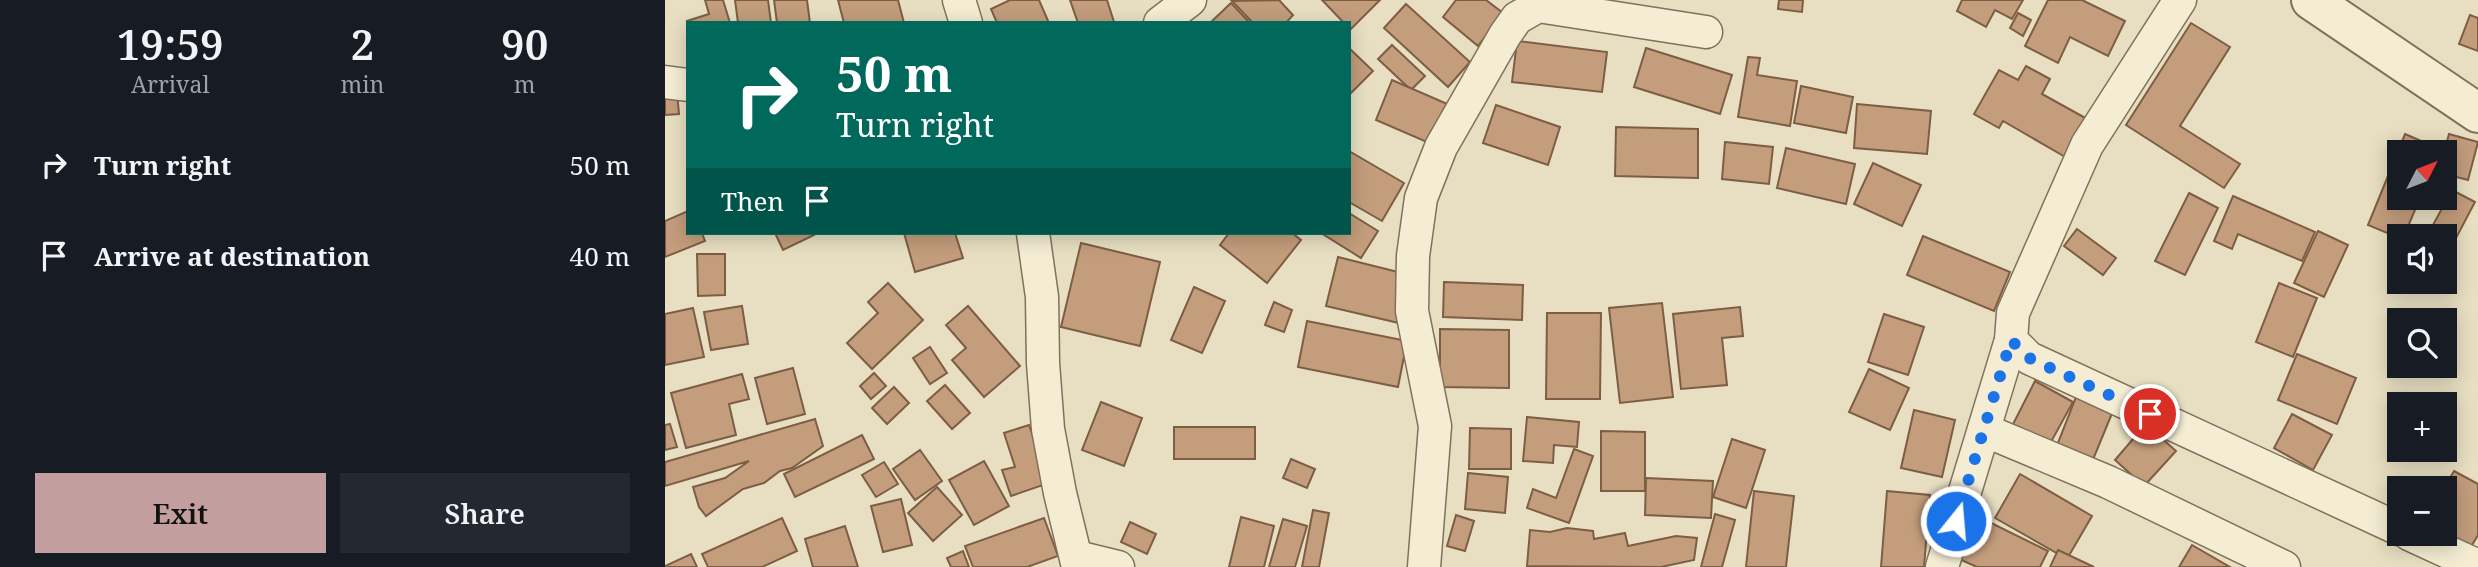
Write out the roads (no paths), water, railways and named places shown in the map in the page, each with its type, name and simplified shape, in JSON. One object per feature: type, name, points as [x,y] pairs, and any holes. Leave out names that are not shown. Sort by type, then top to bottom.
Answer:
[{"type":"street","points":[[959,0],[965,21]]},
{"type":"street","points":[[1163,21],[1190,0]]},
{"type":"street","points":[[1942,567],[2011,340],[2013,313],[2087,145],[2180,0]]},
{"type":"street","points":[[2311,0],[2478,113]]},
{"type":"street","points":[[1424,567],[1435,426],[1412,311],[1413,256],[1421,198],[1441,147],[1517,18],[1538,6],[1706,32]]},
{"type":"street","points":[[665,82],[686,85]]},
{"type":"street","points":[[1033,235],[1042,298],[1048,429],[1059,493],[1077,562],[1118,567]]},
{"type":"street","points":[[2011,340],[2029,358],[2387,523]]},
{"type":"street","points":[[1984,430],[2108,482],[2284,567]]},
{"type":"street","points":[[2435,546],[2478,566]]}]
